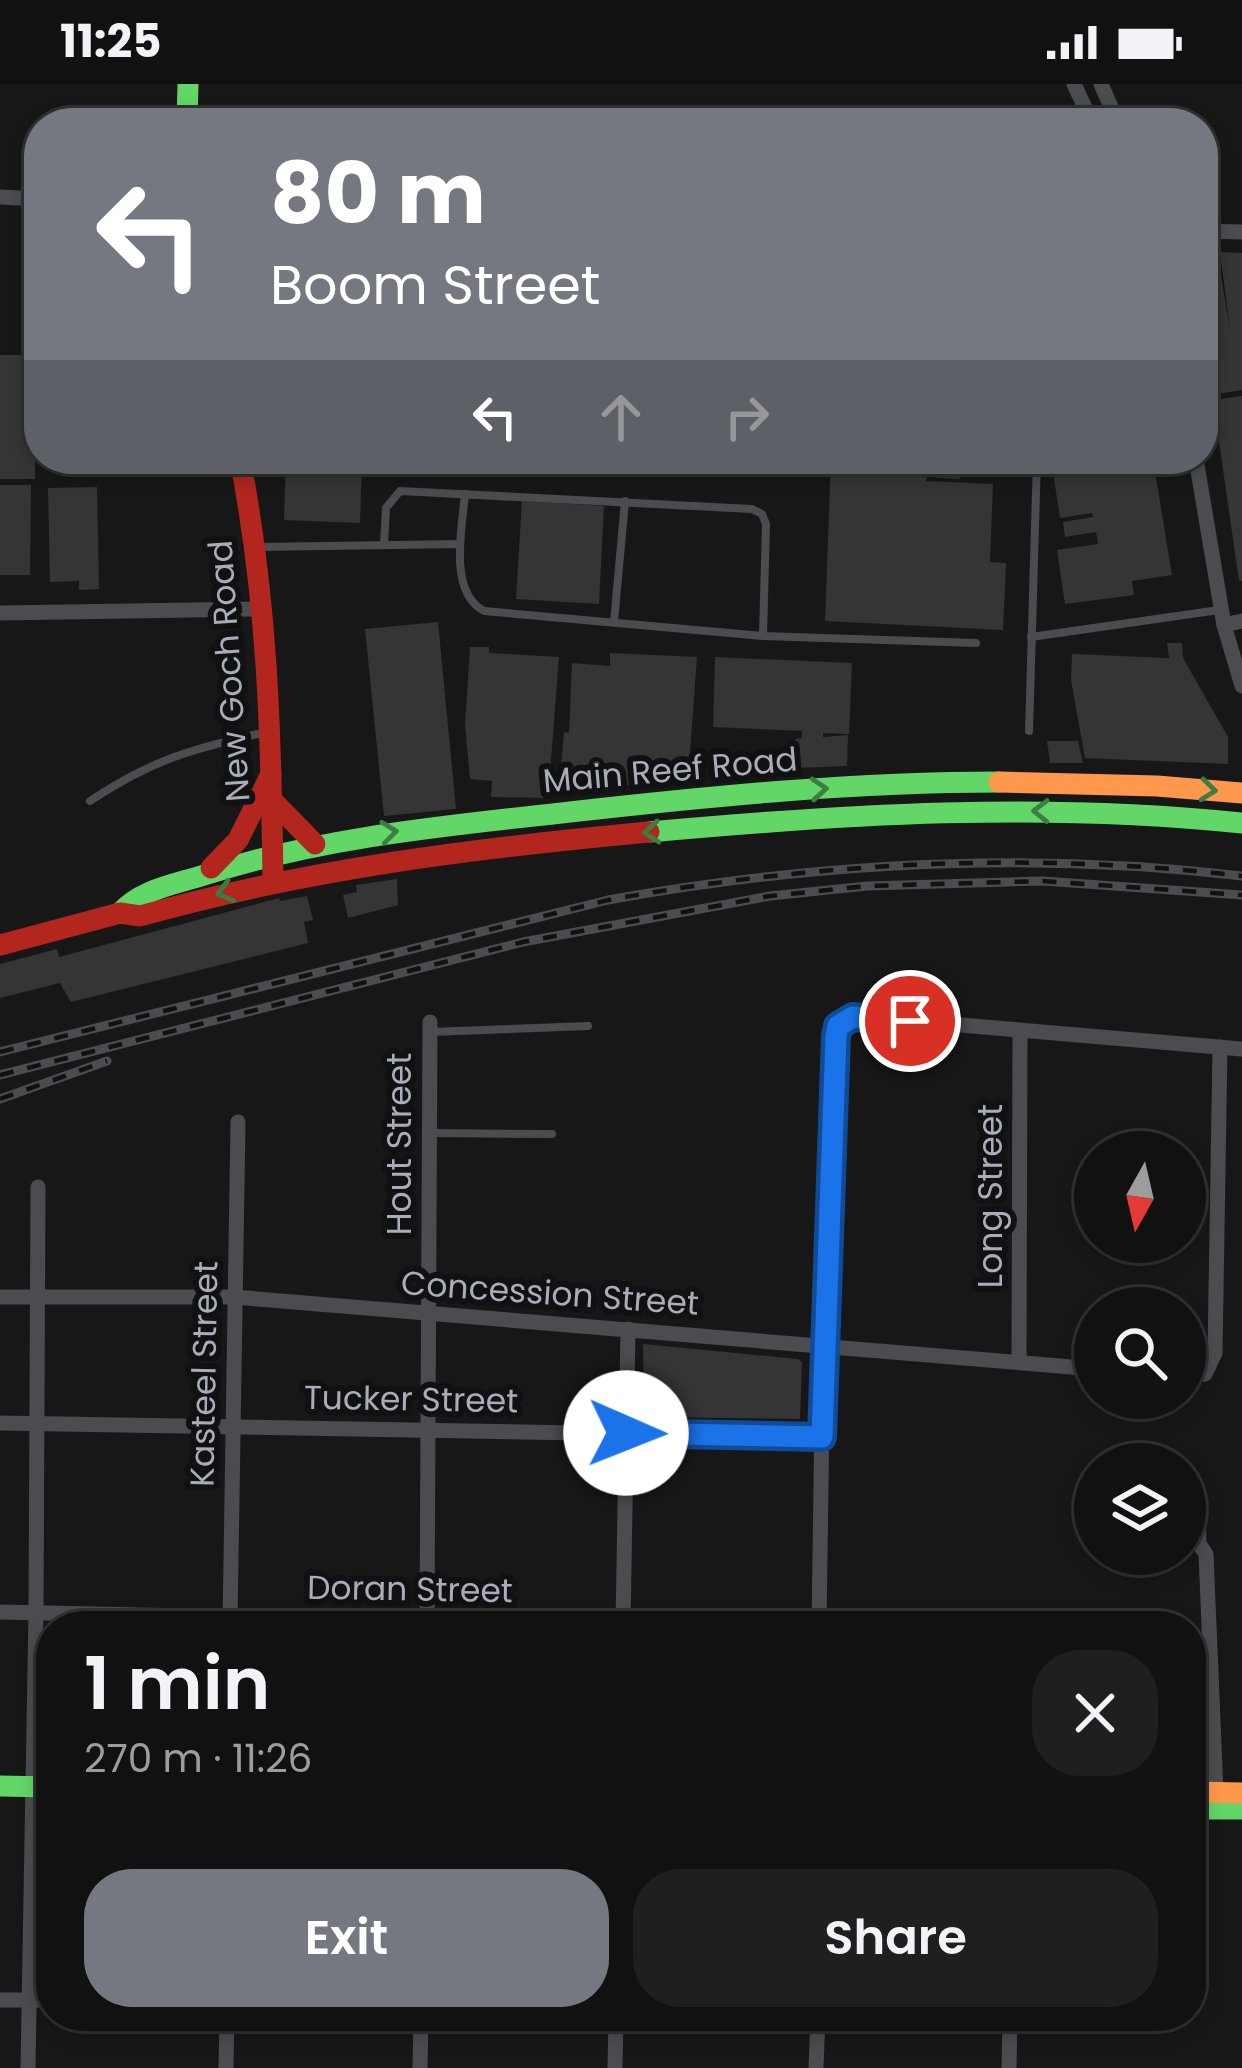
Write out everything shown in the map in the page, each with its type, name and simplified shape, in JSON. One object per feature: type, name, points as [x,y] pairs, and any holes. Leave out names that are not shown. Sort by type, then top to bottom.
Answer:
[{"type":"main road","name":"New Goch Road","points":[[243,474],[264,609],[273,880]]},
{"type":"main road","points":[[200,877],[238,840],[272,774]]},
{"type":"main road","name":"Main Reef Road","points":[[120,913],[134,896],[315,844],[381,832],[658,802],[840,788],[1030,782],[1242,794]]},
{"type":"main road","points":[[272,800],[315,844]]},
{"type":"main road","name":"Main Reef Road","points":[[0,945],[120,913],[140,916],[273,880],[472,849],[866,815],[1037,810],[1242,823]]},
{"type":"main road","points":[[0,1786],[36,1787]]},
{"type":"main road","points":[[1206,1792],[1242,1793]]},
{"type":"main road","points":[[1206,1809],[1242,1809]]},
{"type":"street","points":[[1198,474],[1222,617],[1242,686]]},
{"type":"street","points":[[0,613],[264,609]]},
{"type":"street","points":[[1222,617],[1242,622]]},
{"type":"street","points":[[819,1611],[823,1346],[836,1036],[844,1020],[867,1017],[1242,1049]]},
{"type":"street","name":"Hout Street","points":[[427,1611],[430,1027]]},
{"type":"street","name":"Long Street","points":[[1019,1362],[1020,1030]]},
{"type":"street","points":[[1206,1372],[1215,1353],[1220,1048]]},
{"type":"street","name":"Kasteel Street","points":[[230,1611],[238,1122]]},
{"type":"street","points":[[36,1611],[38,1187]]},
{"type":"street","name":"Concession Street","points":[[0,1297],[234,1297],[1074,1367]]},
{"type":"street","points":[[623,1611],[628,1329]]},
{"type":"street","name":"Tucker Street","points":[[0,1423],[822,1437]]},
{"type":"street","points":[[1206,1554],[1216,1792]]},
{"type":"street","name":"Doran Street","points":[[0,1612],[36,1612]]},
{"type":"street","points":[[28,2068],[36,1878]]},
{"type":"street","points":[[0,2000],[36,2000]]},
{"type":"street","points":[[226,2068],[227,2031]]},
{"type":"street","points":[[420,2068],[421,2031]]},
{"type":"street","points":[[615,2068],[616,2031]]},
{"type":"street","points":[[816,2068],[817,2031]]},
{"type":"street","points":[[1009,2068],[1010,2031]]},
{"type":"lane","points":[[1029,731],[1036,474]]},
{"type":"lane","points":[[384,545],[386,508],[400,491],[752,509],[762,514],[766,524],[763,636]]},
{"type":"lane","points":[[465,494],[460,544],[465,593],[484,611],[763,636],[976,643]]},
{"type":"lane","points":[[614,622],[625,501]]},
{"type":"lane","points":[[256,547],[460,544]]},
{"type":"lane","points":[[1031,637],[1222,617]]},
{"type":"lane","points":[[90,802],[132,773],[175,754],[271,730]]},
{"type":"lane","points":[[430,1027],[588,1026]]},
{"type":"lane","points":[[430,1132],[551,1134]]},
{"type":"building","points":[[1220,252],[1242,253],[1242,390],[1218,394],[1218,257],[1231,337]]},
{"type":"building","points":[[0,355],[24,355],[24,474],[35,474],[35,479],[0,479]]},
{"type":"building","points":[[1242,396],[1242,581],[1218,435],[1218,399]]},
{"type":"building","points":[[286,474],[362,474],[360,523],[284,520]]},
{"type":"building","points":[[830,474],[960,474],[960,479],[927,477],[926,481],[993,484],[990,562],[1006,563],[1003,630],[825,621]]},
{"type":"building","points":[[1053,474],[1155,474],[1172,575],[1132,581],[1134,595],[1065,604],[1057,550],[1098,544],[1096,532],[1065,537],[1063,522],[1093,517],[1092,513],[1060,518]]},
{"type":"building","points":[[0,485],[31,485],[30,575],[0,575]]},
{"type":"building","points":[[97,487],[99,589],[79,590],[79,581],[50,582],[48,488]]},
{"type":"building","points":[[522,501],[604,506],[599,604],[516,599]]},
{"type":"building","points":[[438,622],[456,809],[384,816],[365,629]]},
{"type":"building","points":[[1167,643],[1182,643],[1183,658],[1228,737],[1228,764],[1085,758],[1071,680],[1072,654],[1169,658]]},
{"type":"building","points":[[470,647],[489,647],[489,653],[559,657],[548,798],[491,797],[492,781],[470,779],[465,725]]},
{"type":"building","points":[[610,653],[697,657],[688,780],[616,786],[607,785],[607,771],[561,767],[564,732],[569,733],[572,663],[610,666]]},
{"type":"building","points":[[715,657],[852,663],[849,734],[823,733],[823,737],[848,735],[847,766],[795,768],[795,739],[802,738],[802,731],[713,727]]},
{"type":"building","points":[[1047,741],[1078,741],[1083,763],[1050,763]]},
{"type":"building","points":[[397,879],[398,905],[348,918],[343,895],[357,892],[356,885]]},
{"type":"building","points":[[307,896],[313,920],[304,922],[308,943],[71,1002],[60,983],[0,998],[0,964],[57,949],[59,957],[279,898]]},
{"type":"building","points":[[643,1344],[798,1359],[802,1362],[800,1419],[644,1417]]},
{"type":"railway","points":[[0,1052],[608,900],[687,887],[924,864],[1082,864],[1242,876]]},
{"type":"railway","points":[[0,1075],[523,942],[770,896],[867,886],[1043,881],[1242,895]]},
{"type":"railway","points":[[0,1099],[107,1061]]},
{"type":"traffic: fast","points":[[187,108],[188,84]]},
{"type":"traffic: fast","points":[[120,913],[137,899],[168,886],[292,852],[384,835],[731,795],[999,782]]},
{"type":"traffic: fast","points":[[649,832],[945,813],[1093,813],[1242,823]]},
{"type":"traffic: fast","points":[[0,1786],[36,1787]]},
{"type":"traffic: fast","points":[[1206,1809],[1242,1809]]},
{"type":"traffic: slow","points":[[999,782],[1242,793]]},
{"type":"traffic: slow","points":[[1206,1792],[1242,1793]]},
{"type":"traffic: jam","points":[[242,474],[262,617],[273,880]]},
{"type":"traffic: jam","points":[[211,868],[238,840],[271,774]]},
{"type":"traffic: jam","points":[[272,800],[315,844]]},
{"type":"traffic: jam","points":[[0,945],[120,913],[140,916],[329,873],[456,853],[649,832]]},
{"type":"route","points":[[626,1433],[822,1437],[838,1026],[853,1017],[910,1021]]}]
